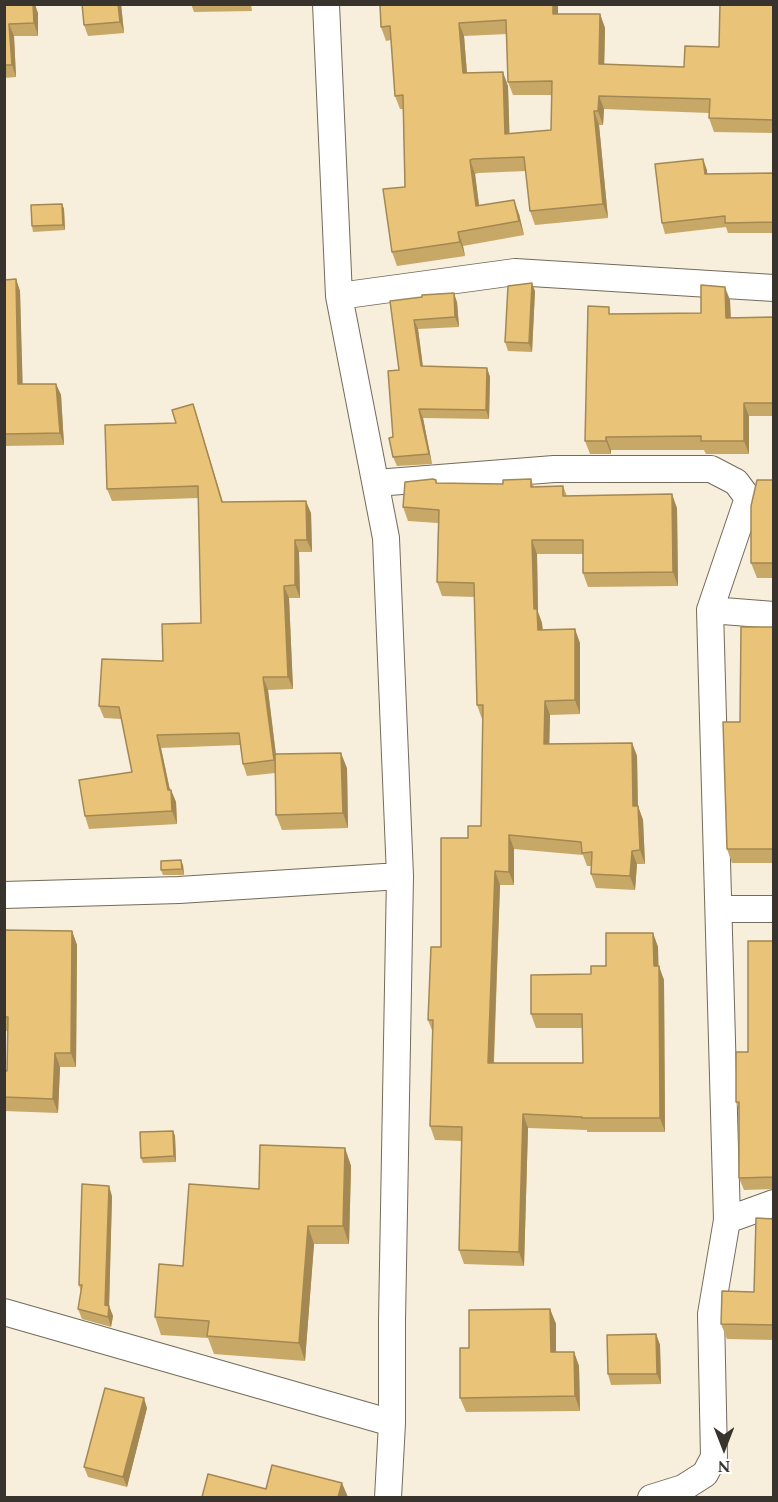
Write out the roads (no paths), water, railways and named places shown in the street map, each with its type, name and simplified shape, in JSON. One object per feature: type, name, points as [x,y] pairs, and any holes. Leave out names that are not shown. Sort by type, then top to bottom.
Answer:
[{"type":"street","points":[[326,4],[339,296],[386,538],[400,876],[392,1424],[388,1497]]},
{"type":"street","points":[[339,296],[515,272],[774,288]]},
{"type":"street","points":[[376,483],[554,469],[711,469],[736,482],[748,498],[710,610],[727,1220],[711,1314],[714,1457],[705,1474],[683,1488],[651,1497]]},
{"type":"street","points":[[710,610],[774,615]]},
{"type":"street","points":[[4,895],[179,890],[400,876]]},
{"type":"street","points":[[720,909],[774,909]]},
{"type":"street","points":[[727,1220],[774,1203]]},
{"type":"street","points":[[4,1312],[392,1424]]}]
